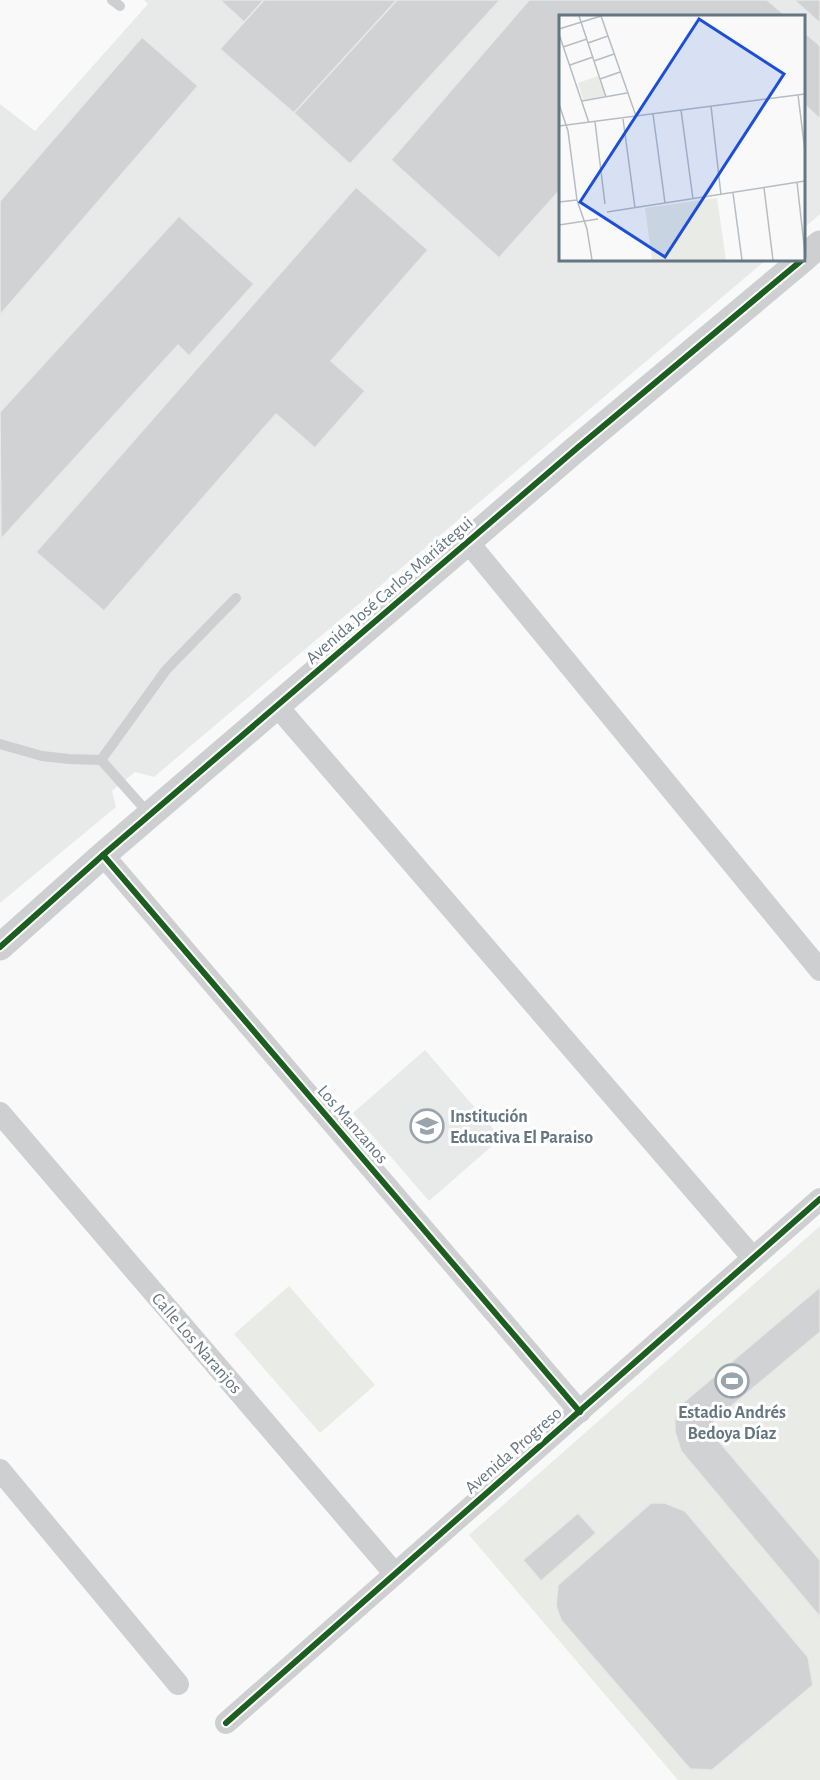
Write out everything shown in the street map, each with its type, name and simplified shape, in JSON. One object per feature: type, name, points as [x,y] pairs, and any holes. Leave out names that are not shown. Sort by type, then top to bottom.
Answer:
[{"type":"street","name":"Avenida José Carlos Mariátegui","points":[[805,257],[820,244]]},
{"type":"street","name":"Avenida José Carlos Mariátegui","points":[[1,944],[468,542],[801,261]]},
{"type":"street","points":[[468,542],[820,970]]},
{"type":"street","points":[[277,706],[753,1258]]},
{"type":"street","name":"Los Manzanos","points":[[103,855],[580,1412]]},
{"type":"street","name":"Calle Los Naranjos","points":[[0,1113],[395,1574]]},
{"type":"street","name":"Avenida Progreso","points":[[226,1723],[820,1198]]},
{"type":"street","points":[[0,1470],[178,1684]]},
{"type":"lane","points":[[101,760],[166,670],[236,598]]},
{"type":"lane","points":[[0,744],[42,756],[101,760],[151,815]]},
{"type":"shaded area","points":[[144,0],[820,0],[820,214],[805,227],[805,15],[559,15],[559,261],[765,261],[154,777],[135,772],[112,791],[116,807],[0,903],[0,104],[35,131],[148,4]]},
{"type":"shaded area","name":"Institución Educativa El Paraiso","points":[[425,1050],[501,1138],[429,1201],[353,1113]]},
{"type":"shaded area","name":"Estadio Andrés Bedoya Díaz","points":[[820,1226],[820,1780],[678,1780],[469,1535]]},
{"type":"shaded area","points":[[289,1286],[375,1385],[320,1433],[234,1334]]},
{"type":"building","points":[[220,0],[264,0],[244,22]]},
{"type":"building","points":[[264,0],[397,0],[294,113],[220,49]]},
{"type":"building","points":[[397,0],[500,0],[350,164],[294,113]]},
{"type":"building","points":[[529,0],[767,0],[785,15],[559,15],[559,191],[499,258],[391,160]]},
{"type":"building","points":[[794,0],[820,0],[820,23]]},
{"type":"building","points":[[805,33],[820,46],[820,119],[805,105]]},
{"type":"building","points":[[142,37],[198,86],[0,315],[0,201]]},
{"type":"building","points":[[356,187],[428,250],[331,361],[365,391],[315,448],[276,414],[104,611],[36,552]]},
{"type":"building","points":[[179,216],[254,284],[189,356],[178,345],[1,539],[0,412]]},
{"type":"building","points":[[820,1287],[820,1332],[715,1420],[711,1432],[820,1560],[820,1617],[681,1451],[675,1432],[675,1417],[684,1402]]},
{"type":"building","points":[[651,1503],[665,1503],[685,1511],[808,1657],[813,1685],[712,1770],[690,1769],[561,1620],[556,1606],[558,1585]]},
{"type":"building","points":[[578,1513],[596,1533],[541,1581],[523,1560]]},
{"type":"cycle path","points":[[0,947],[103,855],[576,449],[801,261]]},
{"type":"cycle path","points":[[103,855],[580,1412]]},
{"type":"cycle path","points":[[226,1723],[820,1199]]},
{"type":"place","name":"Institución Educativa El Paraiso","points":[[427,1126]]},
{"type":"place","name":"Estadio Andrés Bedoya Díaz","points":[[732,1381]]}]
